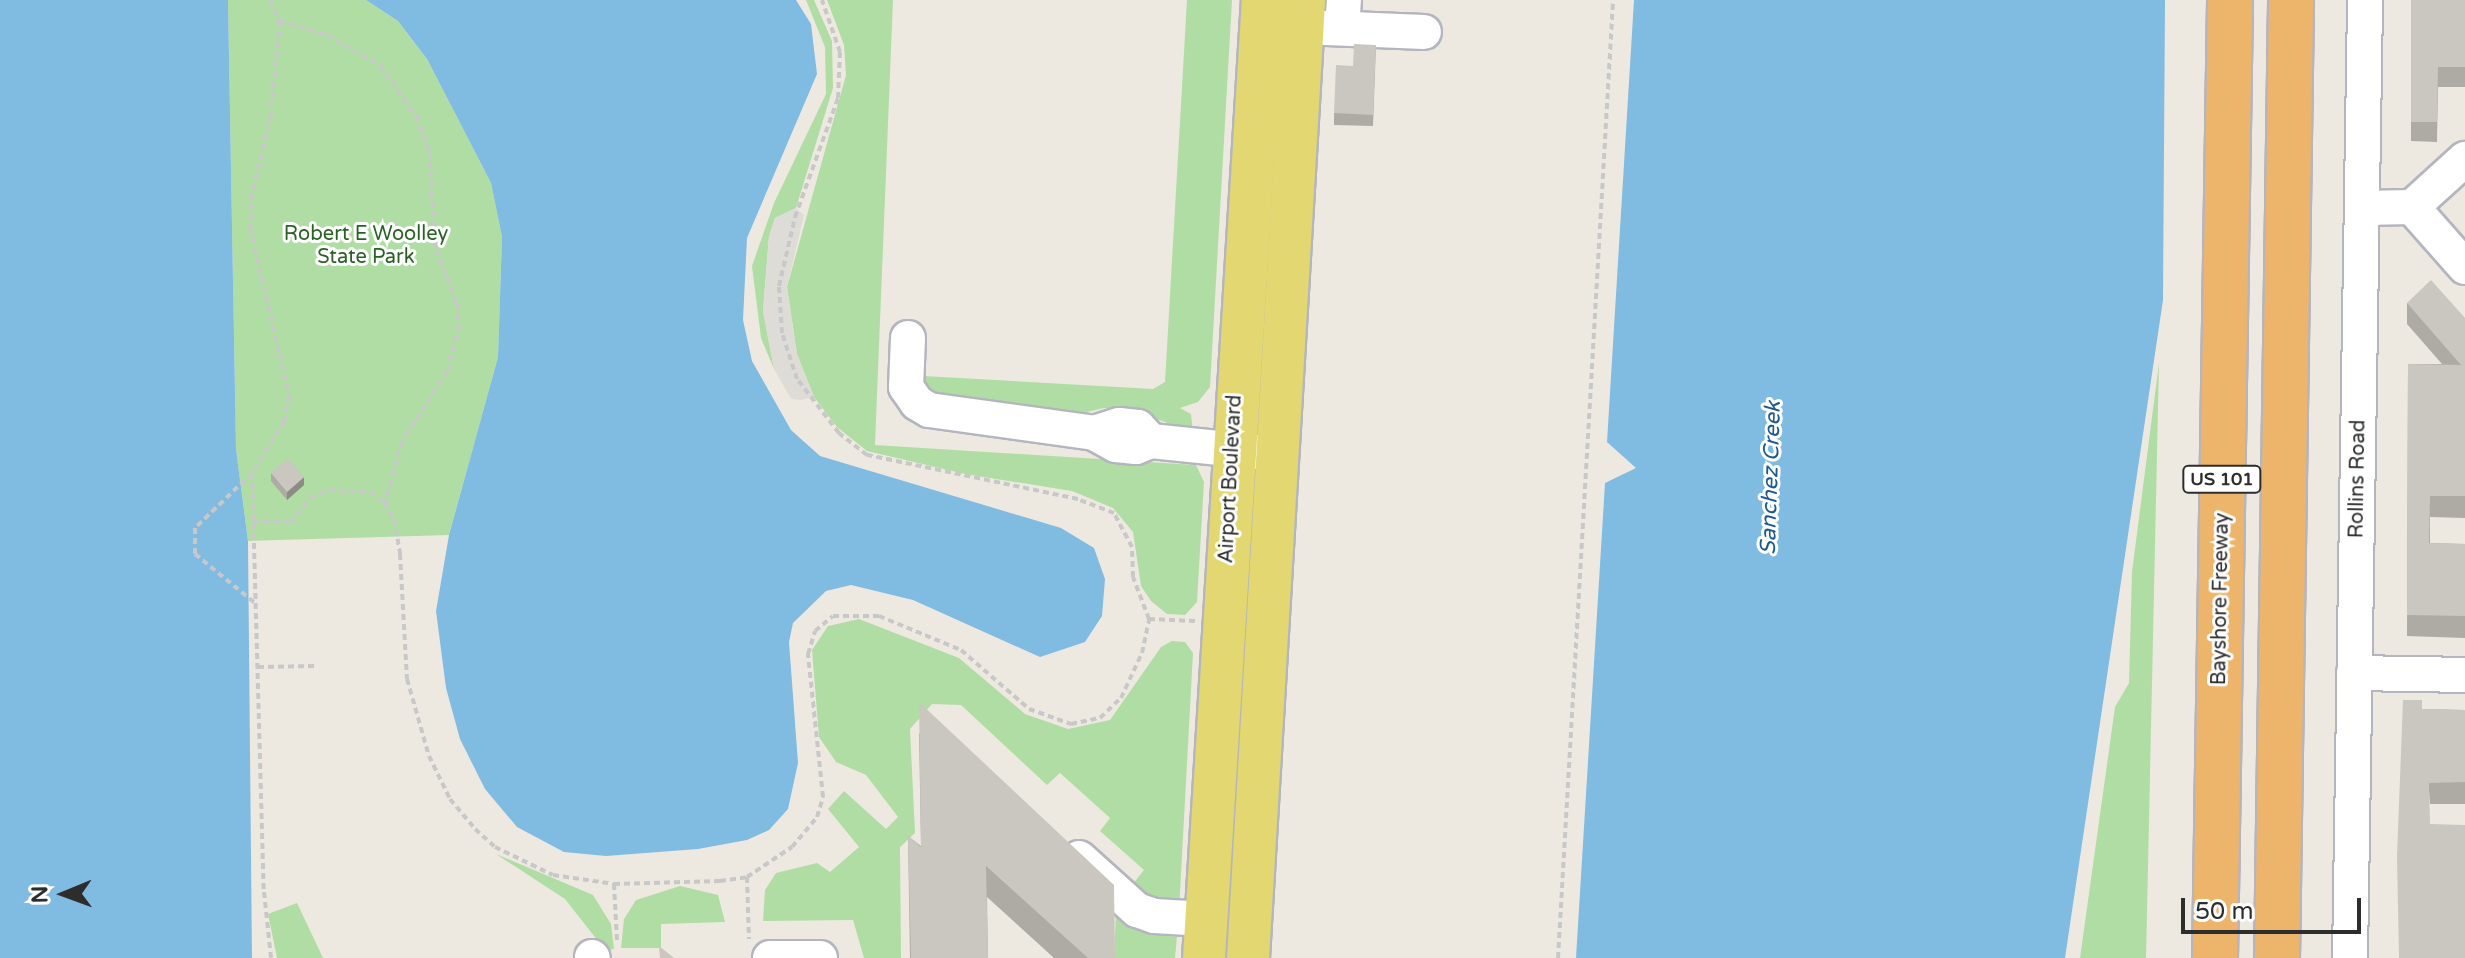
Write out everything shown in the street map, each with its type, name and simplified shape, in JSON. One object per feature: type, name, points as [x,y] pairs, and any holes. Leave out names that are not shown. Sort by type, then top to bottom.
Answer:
[{"type":"highway","name":"Bayshore Freeway","points":[[2215,958],[2230,0]]},
{"type":"highway","name":"US 101","points":[[2277,958],[2291,0]]},
{"type":"main road","points":[[1262,13],[1323,14]]},
{"type":"main road","name":"Airport Boulevard","points":[[1205,938],[1232,450],[1262,13]]},
{"type":"main road","name":"Airport Boulevard","points":[[1249,941],[1270,588],[1274,453],[1292,214],[1323,14]]},
{"type":"main road","points":[[1249,209],[1292,214]]},
{"type":"main road","points":[[1225,583],[1270,588]]},
{"type":"main road","points":[[1205,938],[1249,941]]},
{"type":"street","name":"Rollins Road","points":[[2350,958],[2365,0]]},
{"type":"street","points":[[1323,14],[1424,32]]},
{"type":"street","points":[[2362,208],[2412,207],[2465,159]]},
{"type":"street","points":[[2412,207],[2465,267]]},
{"type":"street","points":[[908,338],[906,387],[917,403],[929,410],[1094,433],[1119,425],[1138,427],[1151,441],[1274,453]]},
{"type":"street","points":[[2354,673],[2465,675]]},
{"type":"street","points":[[1055,836],[1137,910],[1205,938]]},
{"type":"street","points":[[770,958],[820,958]]},
{"type":"path","points":[[256,604],[195,554],[195,528],[252,473],[284,422],[289,396],[250,228],[271,115],[280,21],[270,0]]},
{"type":"path","points":[[280,21],[327,35],[380,65],[416,116],[429,152],[436,250],[457,304],[459,326],[447,372],[402,441],[385,503],[400,554],[407,679],[429,756],[450,799],[495,847],[524,864],[553,875],[614,884],[747,877],[783,855],[817,817],[823,797],[808,654],[815,631],[833,616],[879,616],[961,650],[1029,709],[1071,724],[1100,718],[1121,698],[1142,653],[1149,619],[1133,577],[1124,526],[1106,507],[867,455],[839,433],[797,379],[782,333],[779,286],[792,227],[838,98],[840,52],[822,0]]},
{"type":"path","points":[[1558,958],[1613,0]]},
{"type":"path","points":[[252,473],[264,892],[271,958]]},
{"type":"path","points":[[254,522],[291,522],[311,497],[329,490],[370,492],[385,503]]},
{"type":"path","points":[[1149,619],[1199,621]]},
{"type":"path","points":[[258,667],[315,666]]},
{"type":"path","points":[[747,877],[749,920]]},
{"type":"path","points":[[601,957],[614,884]]},
{"type":"green space","name":"Robert E Woolley State Park","points":[[228,0],[366,0],[398,21],[427,59],[491,183],[502,237],[498,357],[449,535],[248,541],[236,449]]},
{"type":"green space","points":[[806,0],[814,0],[832,41],[833,88],[796,208],[775,218],[769,236],[763,311],[774,369],[761,338],[752,266],[774,203],[826,94],[825,47]]},
{"type":"green space","points":[[827,0],[893,0],[875,445],[1196,465],[1204,482],[1197,602],[1185,615],[1167,614],[1151,601],[1141,586],[1133,532],[1113,508],[1072,491],[965,474],[867,451],[837,427],[814,397],[797,354],[787,287],[846,75],[844,45]]},
{"type":"green space","points":[[1187,0],[1232,0],[1210,387],[1198,402],[1180,408],[1191,414],[1193,433],[1134,410],[1104,408],[1070,416],[939,399],[921,385],[923,376],[1153,389],[1165,382]]},
{"type":"green space","points":[[2159,363],[2146,958],[2080,958],[2115,707],[2129,683],[2132,572]]},
{"type":"green space","points":[[859,619],[959,658],[1025,714],[1068,729],[1110,720],[1161,647],[1172,641],[1185,642],[1193,653],[1179,911],[1167,910],[1132,885],[1144,870],[1100,831],[1110,818],[1060,773],[1047,785],[961,705],[932,704],[910,729],[915,833],[900,847],[901,958],[864,958],[853,920],[763,921],[765,890],[776,873],[817,863],[830,872],[859,847],[828,809],[844,791],[886,829],[898,817],[866,775],[836,762],[819,737],[812,650],[828,626]]},
{"type":"green space","points":[[496,854],[593,895],[611,924],[614,949],[605,950],[565,899]]},
{"type":"green space","points":[[680,886],[718,895],[725,922],[661,924],[661,948],[621,948],[624,919],[636,900]]},
{"type":"green space","points":[[297,903],[323,958],[277,958],[268,914]]},
{"type":"green space","points":[[1116,912],[1149,933],[1177,937],[1175,958],[1114,958]]},
{"type":"shaded area","points":[[796,208],[804,215],[787,287],[797,354],[814,397],[801,400],[791,399],[774,369],[763,311],[769,236],[775,218]]},
{"type":"water","points":[[0,0],[228,0],[236,449],[248,541],[252,958],[0,958]]},
{"type":"water","points":[[366,0],[796,0],[811,24],[817,74],[747,238],[743,320],[752,361],[791,430],[820,456],[1061,528],[1094,548],[1105,579],[1102,616],[1085,642],[1040,657],[913,600],[851,585],[826,591],[793,623],[789,642],[798,763],[788,809],[769,830],[747,840],[698,849],[606,856],[564,852],[517,827],[485,789],[460,739],[446,688],[436,611],[449,535],[498,357],[502,237],[491,183],[427,59],[398,21]]},
{"type":"water","name":"Sanchez Creek","points":[[1634,0],[2165,0],[2163,300],[2065,958],[1576,958],[1605,483],[1636,468],[1607,442]]},
{"type":"building","points":[[2411,0],[2465,0],[2465,67],[2438,67],[2437,122],[2411,122]]},
{"type":"building","points":[[1354,44],[1376,45],[1373,115],[1334,113],[1336,65],[1353,66]]},
{"type":"building","points":[[2431,280],[2465,318],[2465,496],[2430,496],[2429,543],[2465,544],[2465,616],[2407,615],[2408,364],[2461,365],[2407,303]]},
{"type":"building","points":[[288,458],[304,477],[287,492],[271,473]]},
{"type":"building","points":[[2403,700],[2422,700],[2422,709],[2465,710],[2465,782],[2429,783],[2430,824],[2465,825],[2465,958],[2399,958],[2397,856]]},
{"type":"building","points":[[919,702],[1114,885],[1115,958],[1088,958],[986,866],[988,958],[911,958],[908,836],[921,847]]},
{"type":"building","points":[[659,946],[674,958],[660,958]]}]
